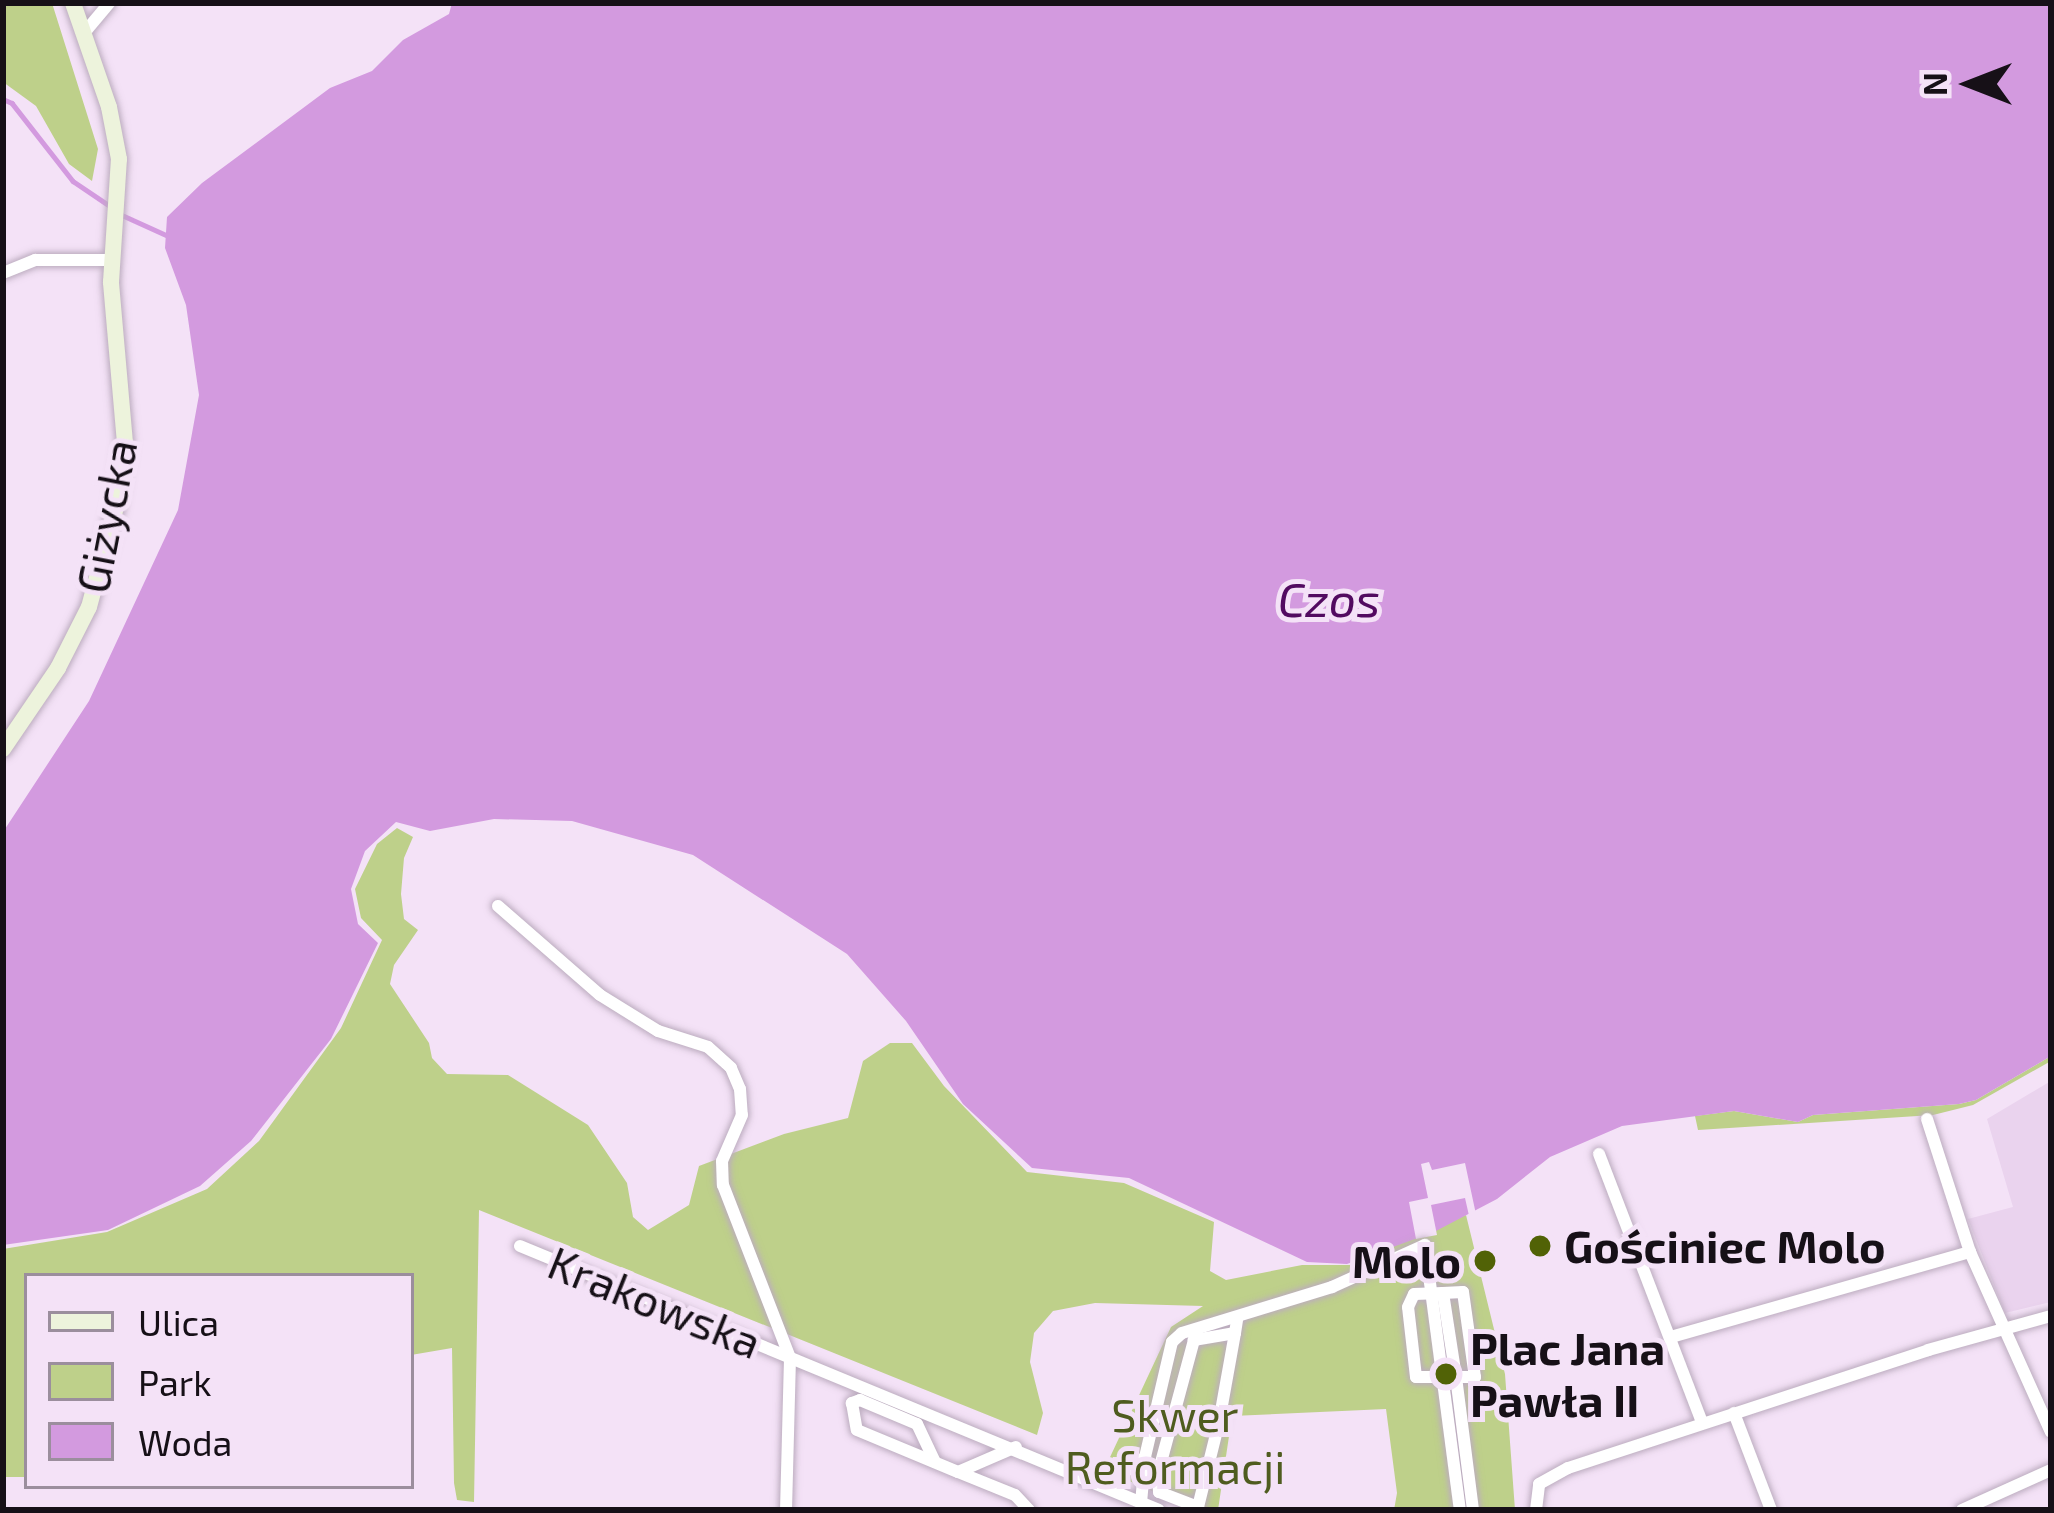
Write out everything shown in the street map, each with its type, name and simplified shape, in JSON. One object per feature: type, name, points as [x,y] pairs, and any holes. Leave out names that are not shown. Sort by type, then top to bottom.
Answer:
[{"type":"street","points":[[73,3],[84,33]]},
{"type":"street","points":[[84,33],[109,3]]},
{"type":"street","name":"Giżycka","points":[[3,749],[78,630],[110,534],[125,443],[113,260],[119,159],[109,106],[84,33]]},
{"type":"street","points":[[3,273],[48,258],[113,260]]},
{"type":"street","points":[[498,906],[600,995],[658,1031],[709,1047],[730,1068],[740,1089],[742,1115],[722,1161],[724,1185],[790,1358],[786,1510]]},
{"type":"street","points":[[1927,1119],[1970,1252],[2051,1432]]},
{"type":"street","points":[[1599,1154],[1702,1423]]},
{"type":"street","points":[[1236,1327],[1199,1508],[1159,1492],[1158,1473],[1194,1340],[1236,1327],[1425,1245],[1473,1510]]},
{"type":"street","name":"Krakowska","points":[[520,1246],[1149,1507]]},
{"type":"street","points":[[1671,1337],[1970,1252]]},
{"type":"street","points":[[1463,1292],[1475,1377],[1449,1377],[1416,1377],[1408,1307],[1414,1294],[1463,1292]]},
{"type":"street","points":[[1536,1510],[1539,1484],[1547,1476],[1702,1423],[2051,1316]]},
{"type":"street","points":[[1149,1507],[1145,1457],[1172,1342],[1182,1334],[1236,1327]]},
{"type":"street","points":[[1449,1377],[1460,1510]]},
{"type":"street","points":[[935,1462],[917,1424],[860,1400],[852,1403],[857,1430],[958,1472],[1016,1495],[1029,1510]]},
{"type":"street","points":[[1734,1413],[1772,1510]]},
{"type":"street","points":[[958,1472],[1016,1448]]},
{"type":"street","points":[[1106,1486],[1145,1457]]},
{"type":"street","points":[[1962,1510],[2051,1470]]},
{"type":"shaded area","points":[[2051,1081],[2051,1302],[2005,1313],[1968,1219],[2013,1207],[1987,1119]]},
{"type":"green space","points":[[3,3],[52,3],[98,149],[92,181],[69,164],[36,106],[3,82]]},
{"type":"green space","name":"Skwer Reformacji","points":[[397,828],[413,837],[404,858],[401,894],[404,919],[418,930],[394,965],[390,984],[429,1043],[432,1058],[447,1074],[508,1075],[588,1125],[627,1183],[633,1217],[648,1230],[689,1205],[699,1166],[784,1134],[848,1118],[863,1061],[890,1043],[912,1043],[944,1086],[1027,1172],[1124,1183],[1214,1222],[1210,1271],[1226,1280],[1302,1265],[1356,1265],[1376,1274],[1368,1254],[1466,1215],[1505,1374],[1515,1510],[1394,1510],[1397,1493],[1386,1409],[1232,1416],[1218,1510],[1196,1510],[1104,1470],[1171,1327],[1203,1306],[1095,1303],[1053,1311],[1034,1333],[1030,1362],[1043,1413],[1037,1435],[479,1210],[474,1502],[457,1500],[454,1483],[452,1348],[414,1354],[414,1273],[24,1273],[24,1477],[3,1477],[3,1249],[107,1232],[207,1189],[259,1141],[341,1028],[382,940],[361,918],[355,889],[377,844]]},
{"type":"green space","points":[[2051,1056],[2051,1061],[1973,1105],[1933,1115],[1698,1130],[1695,1116],[1734,1111],[1798,1122],[1813,1115],[1959,1104],[1976,1100]]},
{"type":"water","name":"Czos","points":[[452,3],[2051,3],[2051,1056],[1976,1100],[1959,1104],[1813,1115],[1798,1122],[1734,1111],[1622,1126],[1550,1157],[1497,1199],[1434,1232],[1347,1264],[1307,1262],[1129,1178],[1032,1168],[963,1104],[906,1021],[847,954],[693,855],[572,821],[494,819],[430,831],[396,822],[365,851],[351,889],[358,924],[378,943],[331,1039],[251,1141],[200,1186],[108,1230],[3,1245],[3,832],[89,701],[178,510],[199,395],[186,305],[165,248],[167,217],[202,183],[330,88],[372,71],[403,40],[449,14]]},
{"type":"pier","points":[[1429,1162],[1432,1170],[1465,1163],[1477,1219],[1470,1220],[1465,1198],[1431,1205],[1437,1235],[1416,1239],[1409,1202],[1428,1198],[1421,1164]]},
{"type":"waterway","points":[[3,99],[12,103],[73,181],[113,208]]},
{"type":"waterway","points":[[122,215],[166,235]]},
{"type":"place","name":"Gościniec Molo","points":[[1540,1246]]},
{"type":"place","name":"Molo","points":[[1485,1261]]},
{"type":"place","name":"Plac Jana Pawła II","points":[[1446,1374]]}]
